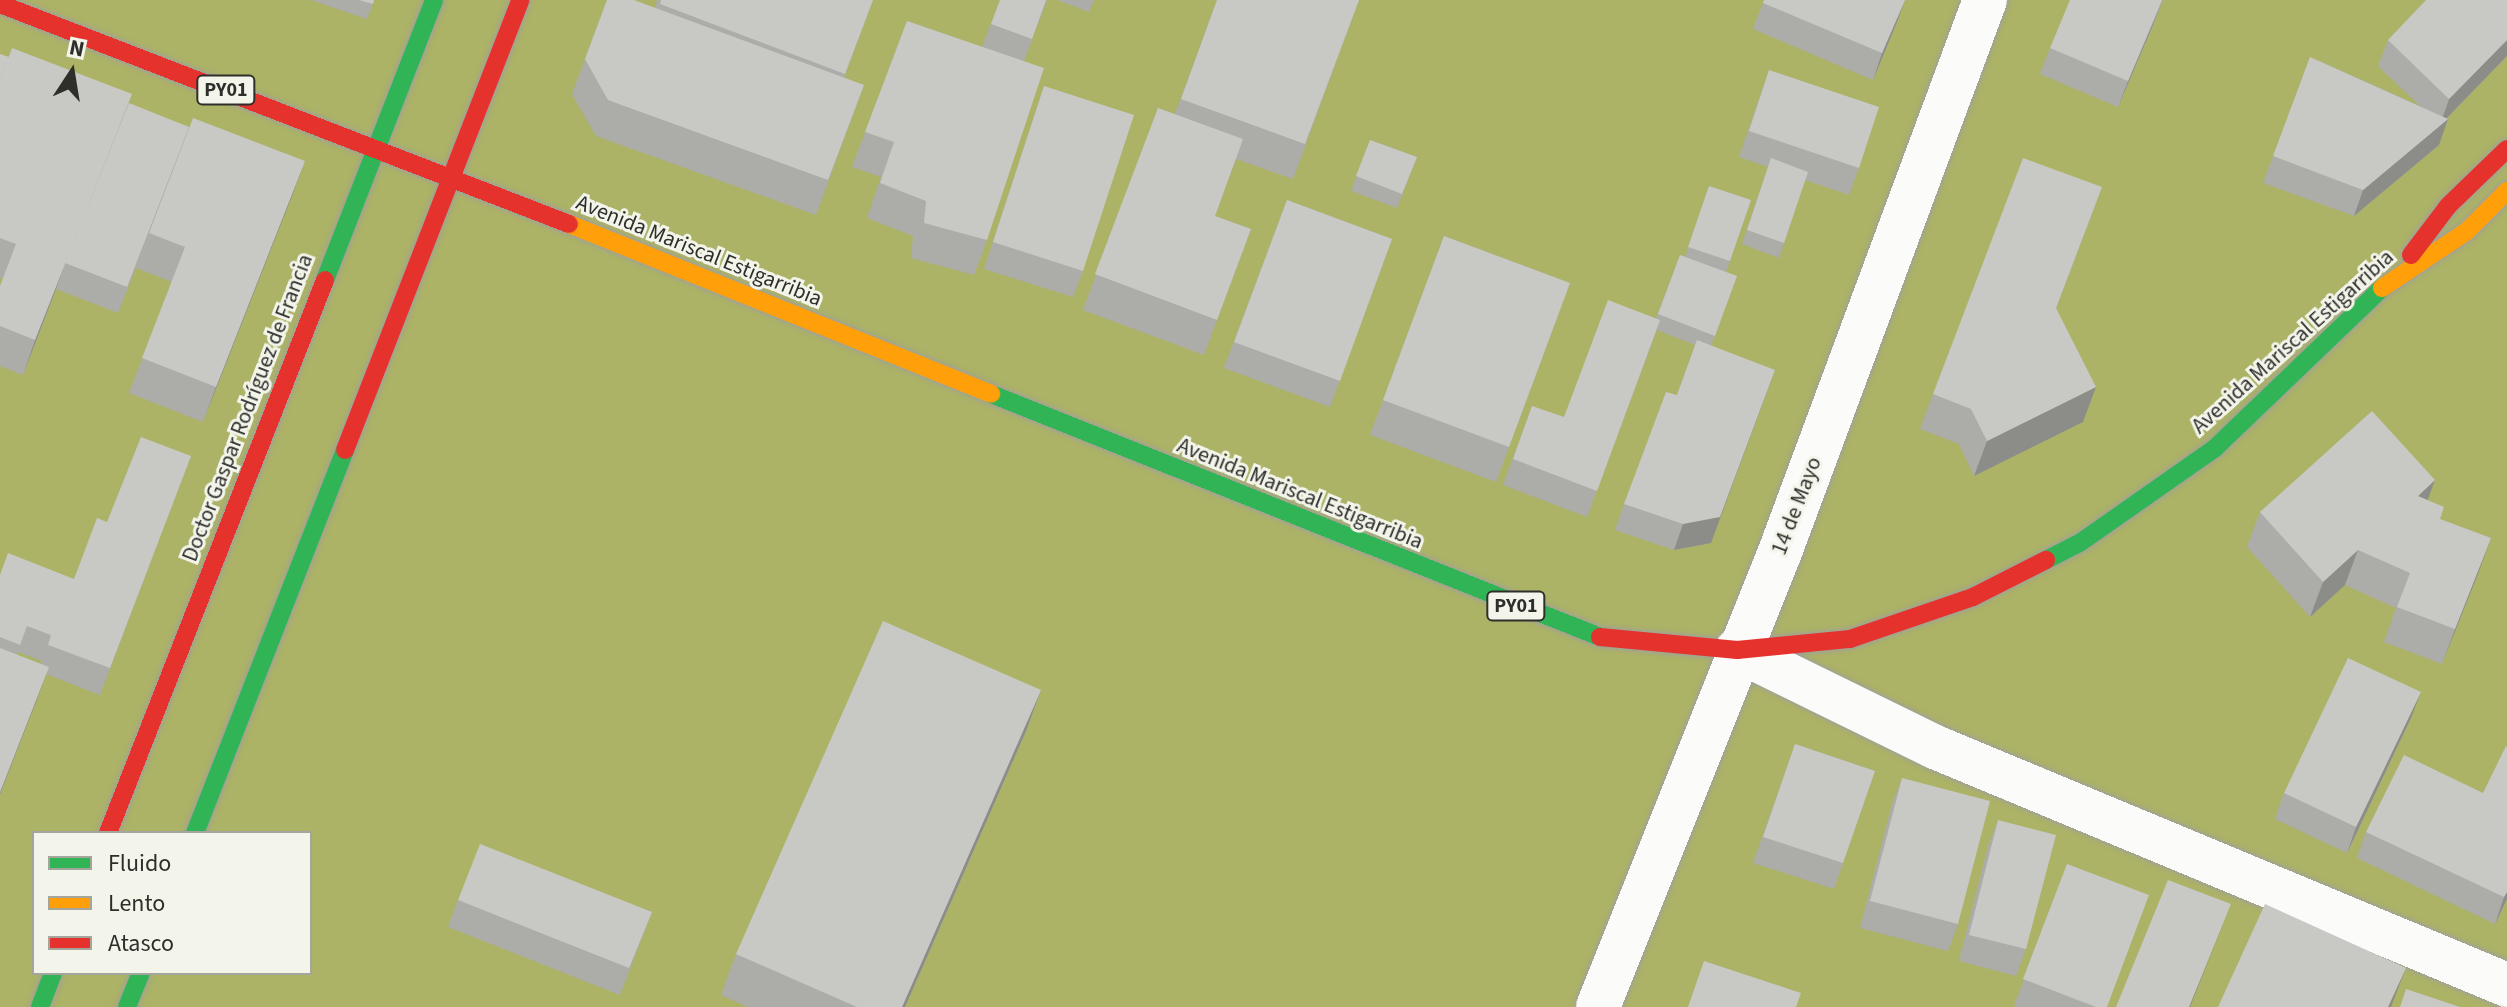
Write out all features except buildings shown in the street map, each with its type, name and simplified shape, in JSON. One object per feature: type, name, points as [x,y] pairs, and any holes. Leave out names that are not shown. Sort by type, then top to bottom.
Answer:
[{"type":"main road","name":"Doctor Gaspar Rodríguez de Francia","points":[[109,831],[434,0]]},
{"type":"main road","points":[[196,831],[520,0]]},
{"type":"main road","name":"Avenida Mariscal Estigarribia","points":[[0,4],[452,177],[1595,637],[1737,650],[1850,639],[1973,597],[2081,542],[2215,448],[2395,276],[2467,231],[2507,191]]},
{"type":"main road","points":[[2395,276],[2448,206],[2507,149]]},
{"type":"main road","points":[[40,1007],[52,975]]},
{"type":"main road","points":[[127,1007],[140,975]]},
{"type":"street","name":"14 de Mayo","points":[[1598,1007],[1737,650],[1780,552],[1985,0]]},
{"type":"street","points":[[1737,650],[1935,747],[2507,985]]},
{"type":"shaded area","points":[[0,0],[2507,0],[2507,1007],[0,1007]]},
{"type":"traffic: fast","points":[[325,280],[434,0]]},
{"type":"traffic: fast","points":[[2046,560],[2081,542],[2215,448],[2382,288]]},
{"type":"traffic: fast","points":[[991,394],[1600,637]]},
{"type":"traffic: fast","points":[[196,831],[345,450]]},
{"type":"traffic: fast","points":[[40,1007],[52,975]]},
{"type":"traffic: fast","points":[[127,1007],[140,975]]},
{"type":"traffic: slow","points":[[2382,288],[2467,231],[2507,191]]},
{"type":"traffic: slow","points":[[569,224],[991,394]]},
{"type":"traffic: jam","points":[[345,450],[520,0]]},
{"type":"traffic: jam","points":[[0,4],[569,224]]},
{"type":"traffic: jam","points":[[2411,255],[2448,206],[2507,149]]},
{"type":"traffic: jam","points":[[109,831],[325,280]]},
{"type":"traffic: jam","points":[[1600,637],[1737,650],[1850,639],[1973,597],[2046,560]]}]
